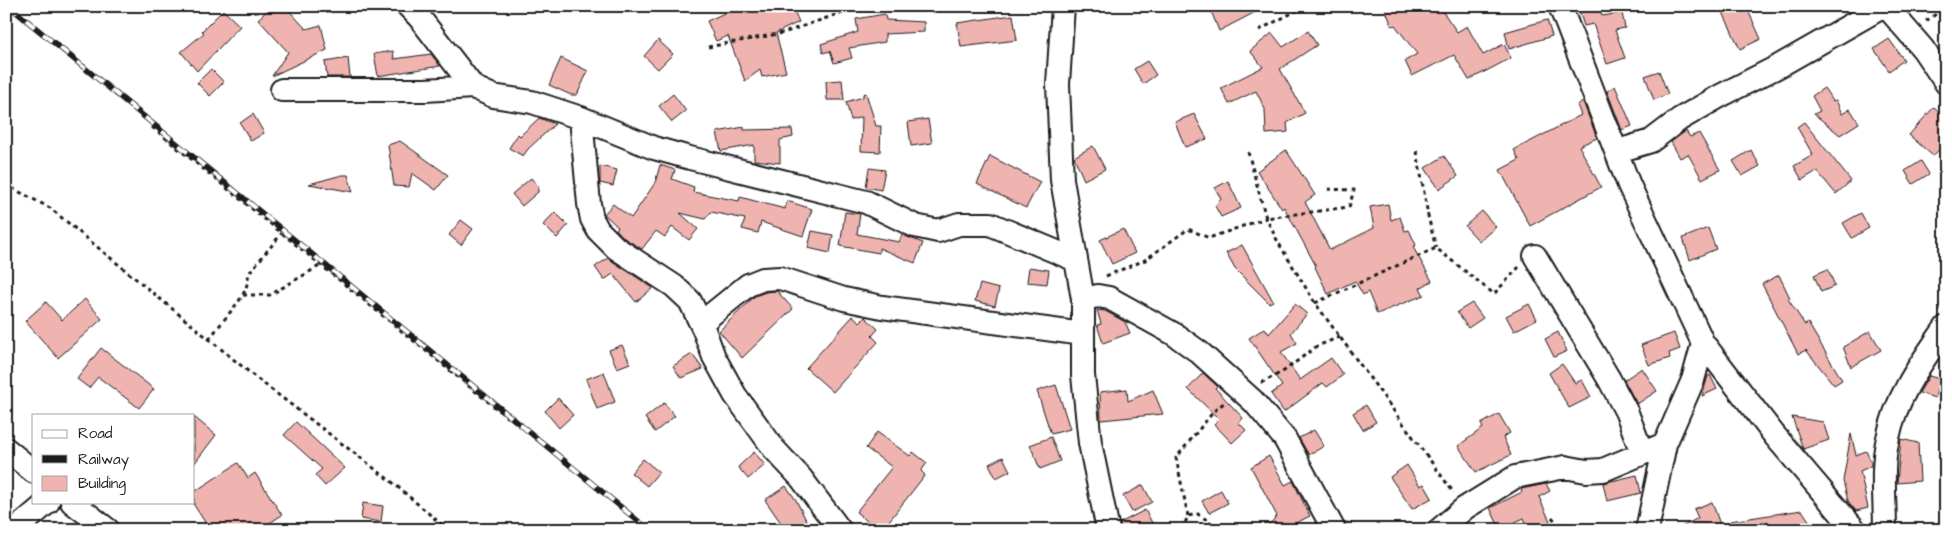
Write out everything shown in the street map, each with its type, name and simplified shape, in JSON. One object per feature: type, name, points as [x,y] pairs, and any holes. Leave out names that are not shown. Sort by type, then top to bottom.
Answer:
[{"type":"street","points":[[408,6],[419,17],[473,87]]},
{"type":"street","points":[[1063,6],[1058,84],[1062,180],[1082,293],[1083,374],[1090,443],[1108,530]]},
{"type":"street","points":[[1560,6],[1618,151],[1629,185],[1703,343],[1769,429],[1855,530]]},
{"type":"street","points":[[1618,151],[1651,141],[1680,119],[1885,6],[1923,49],[1946,83]]},
{"type":"street","points":[[282,90],[425,90],[473,87],[493,96],[532,102],[581,118],[663,151],[866,202],[915,226],[938,231],[959,224],[990,224],[1076,260]]},
{"type":"street","points":[[581,118],[592,219],[598,230],[616,248],[674,286],[690,301],[714,357],[735,395],[774,449],[801,478],[840,530]]},
{"type":"street","points":[[1535,256],[1609,379],[1627,414],[1642,453]]},
{"type":"street","points":[[701,323],[748,285],[763,279],[780,278],[844,299],[872,305],[1083,334]]},
{"type":"street","points":[[1082,293],[1110,298],[1174,334],[1199,352],[1253,401],[1285,439],[1334,530]]},
{"type":"street","points":[[1885,530],[1886,456],[1890,431],[1911,377],[1946,327]]},
{"type":"street","points":[[1647,530],[1664,444],[1693,380],[1703,343]]},
{"type":"street","points":[[1439,530],[1465,508],[1515,477],[1565,468],[1586,471],[1603,470],[1664,444]]},
{"type":"street","points":[[6,449],[32,470]]},
{"type":"street","points":[[15,530],[46,504]]},
{"type":"street","points":[[75,504],[108,530]]},
{"type":"path","points":[[708,47],[783,33],[847,10],[868,6]]},
{"type":"path","points":[[1259,30],[1306,6]]},
{"type":"path","points":[[152,126],[508,418]]},
{"type":"path","points":[[1417,150],[1428,216],[1436,248],[1494,294],[1528,257],[1535,256]]},
{"type":"path","points":[[1248,152],[1266,218],[1278,242],[1315,302],[1465,508]]},
{"type":"path","points":[[12,188],[50,208],[209,340],[392,482],[448,530]]},
{"type":"path","points":[[1082,293],[1145,260],[1188,228],[1209,238],[1266,218],[1349,207],[1354,190],[1324,188]]},
{"type":"path","points":[[209,340],[242,294],[249,273],[282,233]]},
{"type":"path","points":[[1315,302],[1436,248]]},
{"type":"path","points":[[242,294],[270,295],[321,265]]},
{"type":"path","points":[[1182,530],[1188,516],[1198,514],[1222,530]]},
{"type":"path","points":[[1552,517],[1562,530]]},
{"type":"building","points":[[272,6],[285,6],[306,29],[321,25],[327,50],[272,76],[288,52],[258,19]]},
{"type":"building","points":[[740,6],[792,6],[799,22],[776,33],[786,72],[762,77],[760,70],[745,81],[728,36],[716,41],[707,21]]},
{"type":"building","points":[[1209,6],[1267,6],[1219,31]]},
{"type":"building","points":[[1384,6],[1439,6],[1457,32],[1467,26],[1483,55],[1504,44],[1511,58],[1469,80],[1454,55],[1412,76],[1405,61],[1417,54],[1395,25],[1392,26]]},
{"type":"building","points":[[1590,6],[1599,6],[1602,16],[1622,13],[1625,28],[1615,30],[1625,58],[1607,64],[1593,24],[1584,26],[1579,10]]},
{"type":"building","points":[[1720,6],[1746,6],[1761,39],[1740,49]]},
{"type":"building","points":[[223,10],[240,26],[197,71],[181,52],[204,33],[202,31]]},
{"type":"building","points":[[885,14],[886,20],[924,22],[924,32],[885,34],[885,42],[849,48],[852,58],[834,63],[830,51],[823,53],[821,44],[858,32],[856,19]]},
{"type":"building","points":[[1013,15],[1017,40],[961,47],[957,23]]},
{"type":"building","points":[[1547,20],[1552,36],[1509,49],[1505,32]]},
{"type":"building","points":[[1308,31],[1317,45],[1280,69],[1305,113],[1287,123],[1288,132],[1266,134],[1265,109],[1256,91],[1229,104],[1221,88],[1263,67],[1250,51],[1272,33],[1283,47]]},
{"type":"building","points":[[1889,39],[1904,60],[1889,71],[1874,49]]},
{"type":"building","points":[[658,40],[673,54],[658,69],[644,56]]},
{"type":"building","points":[[393,51],[394,59],[431,54],[440,66],[378,76],[374,54]]},
{"type":"building","points":[[348,58],[350,77],[327,77],[325,62]]},
{"type":"building","points":[[561,58],[588,71],[577,95],[571,95],[549,85]]},
{"type":"building","points":[[1147,61],[1156,75],[1143,84],[1134,69]]},
{"type":"building","points":[[211,69],[224,82],[210,96],[197,83]]},
{"type":"building","points":[[1659,71],[1668,94],[1654,100],[1645,76]]},
{"type":"building","points":[[842,80],[844,100],[827,100],[826,81]]},
{"type":"building","points":[[1615,86],[1632,126],[1622,130],[1607,91]]},
{"type":"building","points":[[1824,88],[1833,101],[1836,100],[1842,114],[1850,109],[1859,123],[1840,135],[1814,114],[1820,111],[1812,96]]},
{"type":"building","points":[[866,93],[876,126],[881,126],[880,152],[861,151],[862,117],[851,120],[846,102],[863,97],[863,94]]},
{"type":"building","points":[[673,94],[686,111],[672,122],[659,106]]},
{"type":"building","points":[[1583,102],[1597,138],[1579,146],[1601,187],[1530,226],[1500,170],[1519,160],[1514,150],[1581,115],[1577,105]]},
{"type":"building","points":[[1934,107],[1946,118],[1946,142],[1933,156],[1909,135]]},
{"type":"building","points":[[253,114],[264,133],[251,141],[240,123]]},
{"type":"building","points":[[1194,114],[1207,139],[1185,147],[1175,122]]},
{"type":"building","points":[[539,118],[555,124],[523,156],[509,148],[518,134],[520,136]]},
{"type":"building","points":[[928,119],[932,143],[911,146],[908,122]]},
{"type":"building","points":[[1804,122],[1851,181],[1836,194],[1817,171],[1802,180],[1794,166],[1813,155],[1797,127]]},
{"type":"building","points":[[744,127],[744,130],[792,129],[793,137],[780,140],[780,163],[754,160],[754,145],[721,151],[717,132]]},
{"type":"building","points":[[1686,131],[1690,137],[1699,133],[1720,170],[1702,179],[1688,154],[1680,158],[1671,142]]},
{"type":"building","points":[[400,141],[448,175],[436,190],[412,173],[409,187],[394,186],[388,145]]},
{"type":"building","points":[[1093,146],[1105,169],[1084,180],[1074,157]]},
{"type":"building","points":[[1286,150],[1315,195],[1305,202],[1330,250],[1374,228],[1370,207],[1388,204],[1391,220],[1400,217],[1405,231],[1409,230],[1416,245],[1413,247],[1432,281],[1420,288],[1424,295],[1377,314],[1368,292],[1363,295],[1355,281],[1328,294],[1316,266],[1284,207],[1282,209],[1257,171]]},
{"type":"building","points":[[1751,150],[1760,166],[1742,176],[1733,161]]},
{"type":"building","points":[[990,156],[1040,182],[1026,208],[977,184]]},
{"type":"building","points":[[1444,156],[1458,176],[1439,189],[1425,168]]},
{"type":"building","points":[[1921,161],[1929,174],[1913,184],[1905,171]]},
{"type":"building","points":[[660,165],[675,170],[672,179],[694,187],[693,192],[739,201],[740,197],[785,209],[787,201],[812,209],[803,236],[761,222],[758,233],[742,229],[745,219],[711,212],[705,219],[680,213],[698,229],[689,240],[672,227],[665,237],[656,231],[642,249],[624,238],[616,229],[618,227],[604,214],[613,204],[631,218],[655,183]]},
{"type":"building","points":[[600,166],[617,170],[613,186],[600,183]]},
{"type":"building","points":[[869,168],[885,170],[881,190],[866,187]]},
{"type":"building","points":[[348,175],[353,192],[309,184]]},
{"type":"building","points":[[531,178],[538,186],[538,192],[522,206],[512,194]]},
{"type":"building","points":[[1228,181],[1241,208],[1221,217],[1215,206],[1221,199],[1215,188]]},
{"type":"building","points":[[1482,211],[1496,227],[1479,241],[1465,226]]},
{"type":"building","points":[[555,212],[568,225],[557,238],[543,225]]},
{"type":"building","points":[[845,212],[860,214],[857,234],[899,242],[902,235],[923,243],[915,263],[879,248],[879,253],[840,246]]},
{"type":"building","points":[[1861,213],[1869,228],[1852,238],[1843,223]]},
{"type":"building","points":[[461,220],[473,229],[461,245],[449,235]]},
{"type":"building","points":[[1708,228],[1716,249],[1690,260],[1683,238]]},
{"type":"building","points":[[1123,229],[1135,253],[1112,264],[1100,240]]},
{"type":"building","points":[[812,231],[833,235],[830,253],[808,248]]},
{"type":"building","points":[[1242,245],[1273,301],[1269,303],[1235,269],[1226,253]]},
{"type":"building","points":[[608,258],[653,288],[636,302],[613,274],[604,280],[595,267]]},
{"type":"building","points":[[1029,267],[1049,270],[1047,284],[1027,282]]},
{"type":"building","points":[[1828,269],[1835,286],[1821,292],[1814,275]]},
{"type":"building","points":[[1779,275],[1790,298],[1788,299],[1805,325],[1808,323],[1842,380],[1834,385],[1806,350],[1798,354],[1762,284]]},
{"type":"building","points":[[980,284],[999,289],[995,306],[975,301]]},
{"type":"building","points":[[777,291],[793,309],[742,358],[719,331],[755,296]]},
{"type":"building","points":[[85,299],[102,319],[58,358],[25,321],[46,302],[62,320]]},
{"type":"building","points":[[1472,303],[1483,318],[1468,328],[1457,312]]},
{"type":"building","points":[[1295,304],[1307,314],[1291,333],[1297,343],[1281,352],[1300,380],[1331,358],[1343,375],[1327,387],[1323,383],[1284,412],[1271,394],[1282,386],[1249,338],[1265,328],[1269,334]]},
{"type":"building","points":[[1529,304],[1537,319],[1514,331],[1506,316]]},
{"type":"building","points":[[1097,310],[1105,311],[1125,322],[1130,333],[1103,343],[1097,325],[1101,324]]},
{"type":"building","points":[[853,316],[860,322],[865,317],[878,329],[872,336],[878,342],[833,392],[806,368]]},
{"type":"building","points":[[1870,331],[1881,350],[1851,367],[1843,347]]},
{"type":"building","points":[[1558,332],[1567,351],[1554,357],[1545,339]]},
{"type":"building","points":[[1674,333],[1680,349],[1669,353],[1670,358],[1649,365],[1641,345]]},
{"type":"building","points":[[622,345],[630,363],[617,368],[609,350]]},
{"type":"building","points":[[101,348],[154,389],[139,408],[98,377],[89,388],[77,379]]},
{"type":"building","points":[[692,354],[703,369],[681,378],[673,366]]},
{"type":"building","points":[[1562,364],[1575,383],[1582,380],[1591,397],[1569,408],[1549,373]]},
{"type":"building","points":[[1642,368],[1657,391],[1637,404],[1624,380]]},
{"type":"building","points":[[604,372],[615,402],[597,409],[586,379]]},
{"type":"building","points":[[1203,373],[1217,386],[1215,388],[1243,418],[1239,423],[1246,430],[1232,443],[1214,424],[1219,419],[1188,389]]},
{"type":"building","points":[[1710,375],[1717,389],[1702,396],[1708,376]]},
{"type":"building","points":[[1929,376],[1940,379],[1935,398],[1919,393]]},
{"type":"building","points":[[1056,385],[1070,429],[1051,434],[1037,391]]},
{"type":"building","points":[[1127,389],[1128,401],[1153,390],[1163,414],[1101,420],[1100,392]]},
{"type":"building","points":[[558,398],[573,415],[559,428],[545,411]]},
{"type":"building","points":[[664,403],[675,416],[655,432],[645,418]]},
{"type":"building","points":[[1366,405],[1376,422],[1363,430],[1353,413]]},
{"type":"building","points":[[1499,414],[1510,433],[1503,437],[1511,455],[1476,472],[1458,446],[1483,428],[1481,424]]},
{"type":"building","points":[[1792,417],[1823,422],[1829,440],[1803,449]]},
{"type":"building","points":[[195,418],[216,435],[195,463]]},
{"type":"building","points":[[296,422],[345,468],[325,486],[315,475],[322,469],[284,435]]},
{"type":"building","points":[[1314,430],[1324,446],[1309,455],[1299,438]]},
{"type":"building","points":[[877,432],[910,456],[913,452],[927,463],[921,471],[925,475],[882,530],[878,530],[856,512],[892,467],[866,448]]},
{"type":"building","points":[[1851,434],[1856,455],[1866,451],[1871,462],[1871,466],[1860,471],[1868,508],[1856,511],[1848,501],[1843,481]]},
{"type":"building","points":[[1051,437],[1060,461],[1040,469],[1030,445]]},
{"type":"building","points":[[1901,439],[1918,443],[1920,481],[1897,483]]},
{"type":"building","points":[[754,452],[765,465],[748,479],[738,467]]},
{"type":"building","points":[[1269,456],[1285,485],[1293,481],[1310,516],[1282,530],[1264,530],[1277,516],[1251,467]]},
{"type":"building","points":[[1003,457],[1010,471],[996,478],[989,464]]},
{"type":"building","points":[[643,459],[659,472],[647,486],[631,473]]},
{"type":"building","points":[[238,463],[248,478],[255,473],[282,515],[259,530],[210,530],[194,505],[195,491]]},
{"type":"building","points":[[1407,465],[1420,486],[1424,484],[1432,498],[1412,509],[1390,477]]},
{"type":"building","points":[[1637,475],[1641,493],[1607,501],[1603,483]]},
{"type":"building","points":[[1546,484],[1550,491],[1539,497],[1554,530],[1529,530],[1524,518],[1500,529],[1490,508],[1522,492],[1521,489]]},
{"type":"building","points":[[1143,485],[1152,502],[1132,512],[1123,496]]},
{"type":"building","points":[[786,486],[796,500],[811,530],[786,530],[765,500]]},
{"type":"building","points":[[1221,490],[1228,503],[1209,513],[1202,501]]},
{"type":"building","points":[[1712,502],[1722,530],[1676,530],[1698,518],[1694,509]]},
{"type":"building","points":[[363,503],[383,506],[381,522],[361,519]]},
{"type":"building","points":[[1145,510],[1156,530],[1121,530],[1120,523]]},
{"type":"building","points":[[1802,510],[1815,530],[1730,530],[1730,521]]},
{"type":"railway","points":[[9,6],[649,530]]}]
